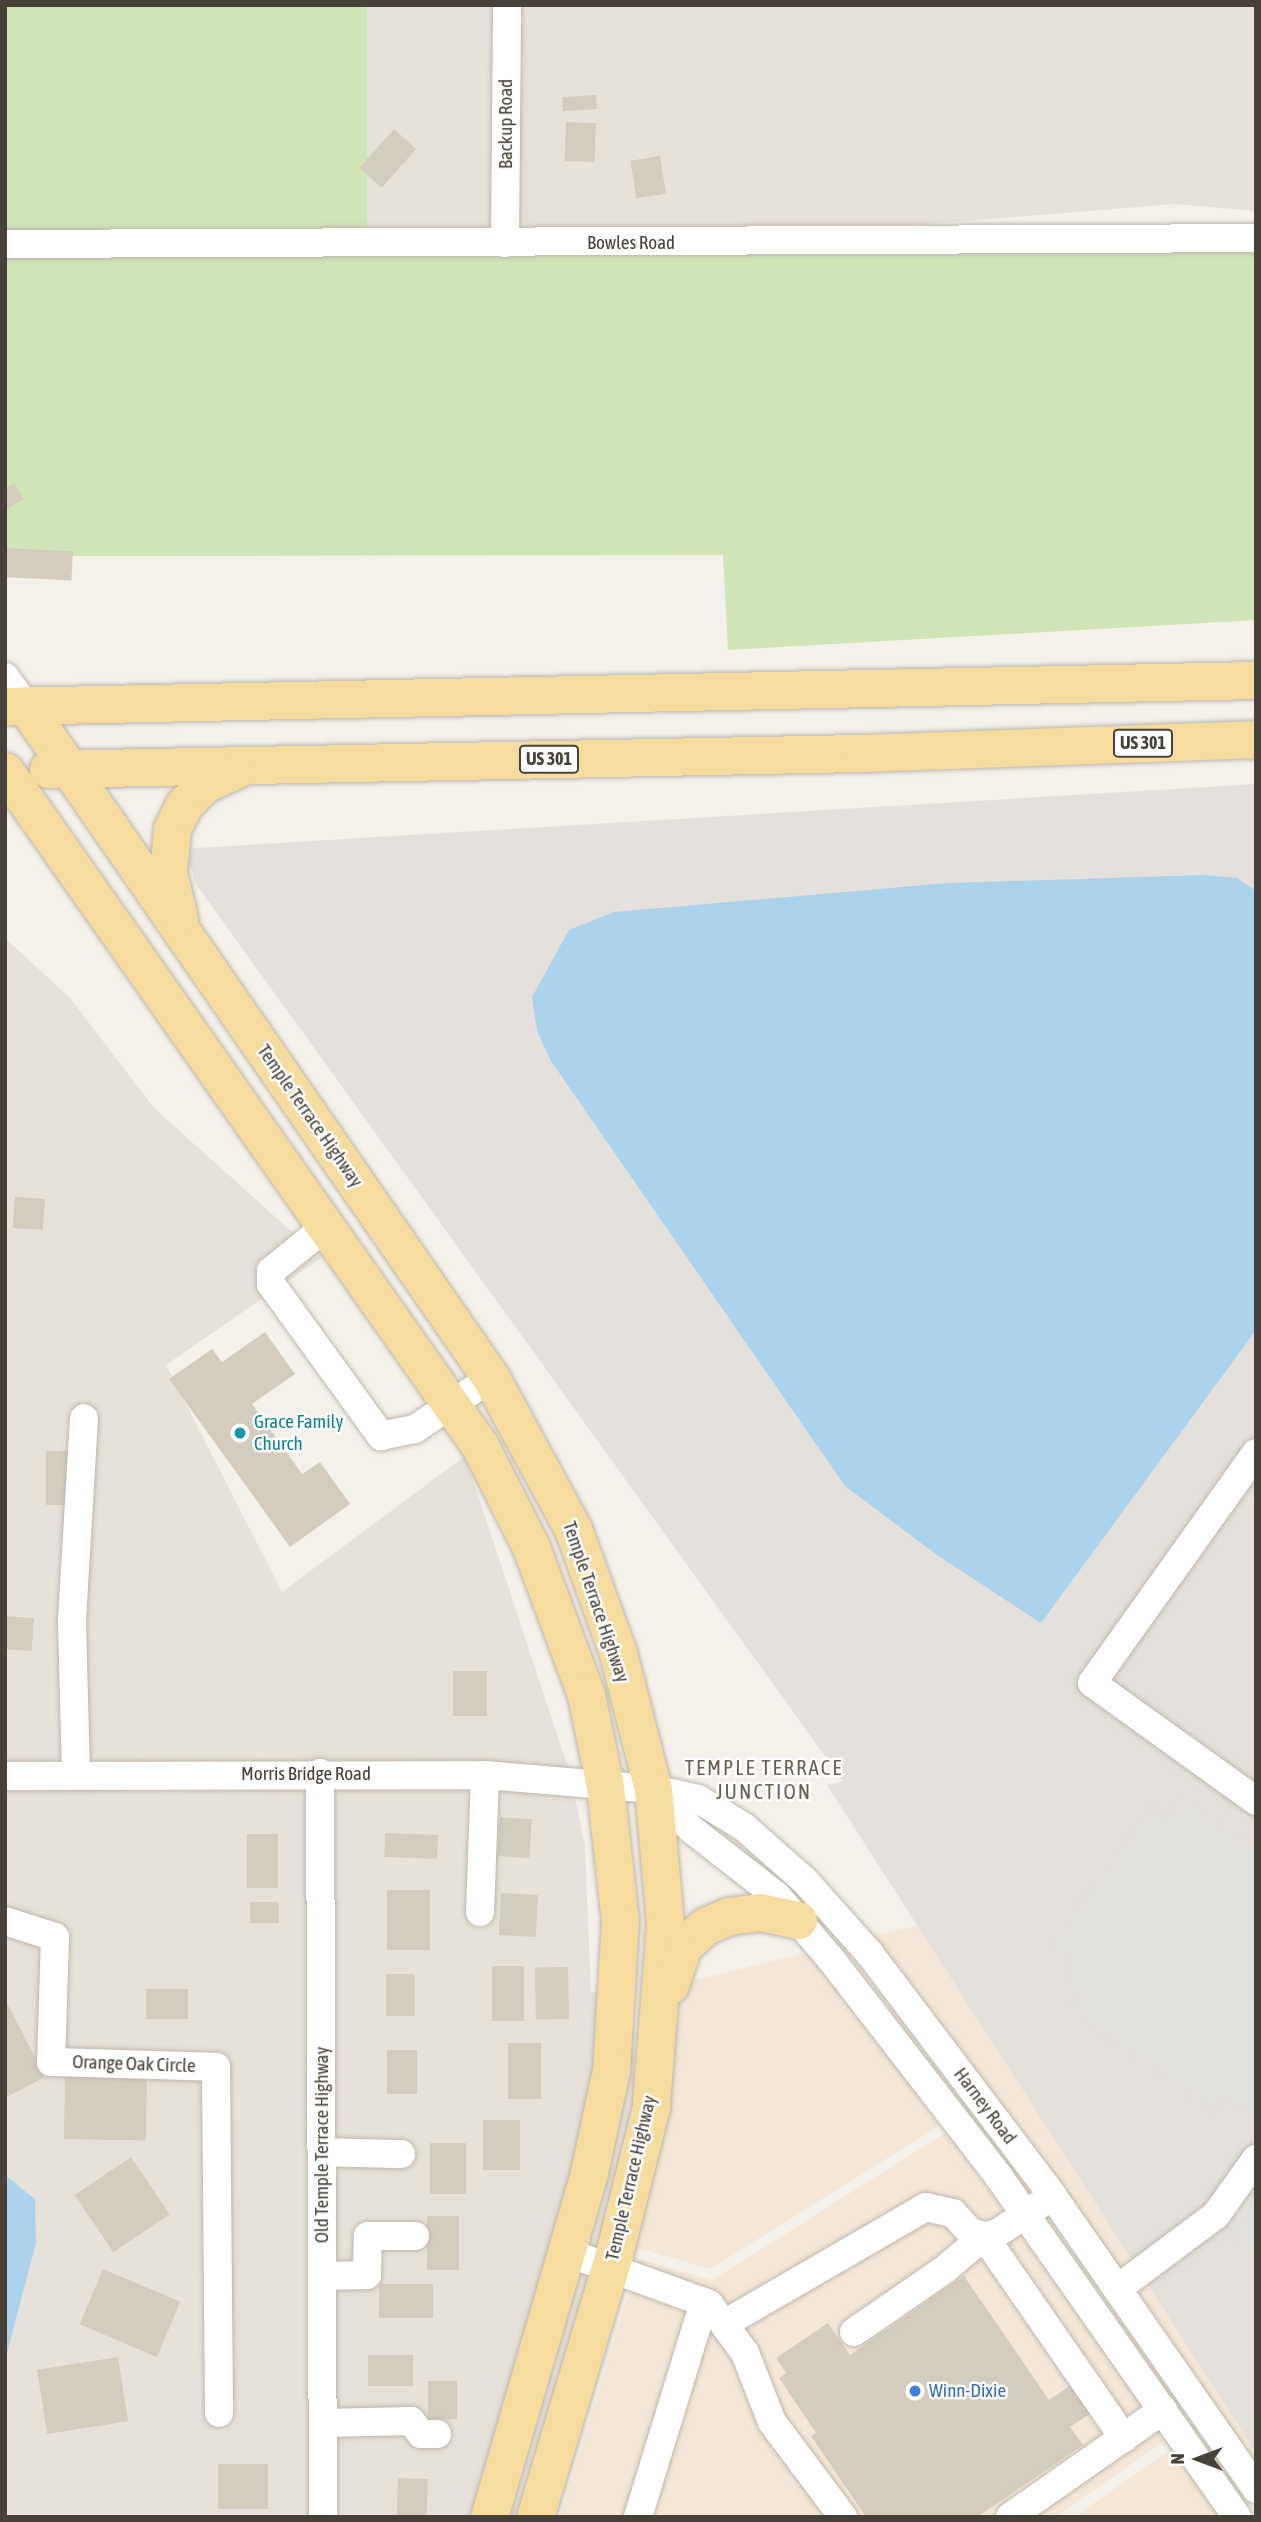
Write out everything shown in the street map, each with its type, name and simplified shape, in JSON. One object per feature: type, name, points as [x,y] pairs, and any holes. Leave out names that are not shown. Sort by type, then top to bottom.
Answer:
[{"type":"main road","points":[[12,696],[1256,680]]},
{"type":"main road","name":"Temple Terrace Highway","points":[[12,696],[67,769],[491,1378],[573,1529],[618,1653],[653,1789],[665,1923],[651,2107],[610,2269],[535,2517]]},
{"type":"main road","name":"US 301","points":[[5,770],[1256,739]]},
{"type":"main road","points":[[184,936],[168,872],[172,829],[183,806],[203,785],[245,766]]},
{"type":"main road","name":"Temple Terrace Highway","points":[[5,770],[323,1229],[480,1446],[558,1611],[586,1695],[606,1787],[620,1920],[614,2040],[589,2173],[489,2517]]},
{"type":"main road","points":[[651,2107],[674,1965],[683,1946],[705,1926],[728,1916],[760,1912],[798,1920]]},
{"type":"street","name":"Backup Road","points":[[505,243],[507,5]]},
{"type":"street","name":"Bowles Road","points":[[5,244],[1256,238]]},
{"type":"street","points":[[323,1229],[271,1272],[271,1284],[369,1424],[381,1436],[415,1429],[491,1378]]},
{"type":"street","points":[[76,1775],[72,1620],[84,1418]]},
{"type":"street","points":[[1256,1454],[1092,1684],[1256,1801]]},
{"type":"street","name":"Morris Bridge Road","points":[[5,1776],[320,1773],[485,1775],[606,1787]]},
{"type":"street","name":"Old Temple Terrace Highway","points":[[320,1773],[323,2517]]},
{"type":"street","points":[[480,1912],[485,1775]]},
{"type":"street","name":"Harney Road","points":[[606,1787],[653,1789],[698,1799],[744,1827],[805,1881],[870,1954],[1052,2195],[1256,2489]]},
{"type":"street","name":"Harney Road","points":[[653,1789],[691,1829],[777,1896],[798,1920],[1024,2214],[1237,2517]]},
{"type":"street","name":"Orange Oak Circle","points":[[5,1921],[55,1937],[51,2062],[216,2067],[219,2413]]},
{"type":"street","points":[[322,2152],[401,2154]]},
{"type":"street","points":[[1117,2289],[1216,2215],[1256,2159]]},
{"type":"street","points":[[724,2324],[926,2207],[953,2213],[970,2232],[984,2236],[996,2234],[1052,2195]]},
{"type":"street","points":[[322,2276],[367,2275],[368,2236],[415,2236]]},
{"type":"street","points":[[854,2332],[944,2270],[984,2236]]},
{"type":"street","points":[[984,2236],[1124,2438]]},
{"type":"street","points":[[566,2252],[704,2302],[745,2353],[772,2422],[843,2517]]},
{"type":"street","points":[[638,2517],[704,2302]]},
{"type":"street","points":[[1010,2517],[1163,2410]]},
{"type":"street","points":[[323,2423],[411,2421],[421,2434],[437,2434]]},
{"type":"shaded area","points":[[367,5],[494,5],[494,232],[367,232]]},
{"type":"shaded area","points":[[520,5],[1256,5],[1256,211],[1176,204],[868,229],[518,232]]},
{"type":"shaded area","points":[[1256,784],[1256,2453],[827,1785],[843,1781],[195,883],[192,870],[181,856],[181,849]]},
{"type":"shaded area","points":[[5,938],[70,998],[154,1108],[321,1258],[166,1365],[282,1592],[465,1456],[569,1770],[5,1765]]},
{"type":"shaded area","points":[[308,1785],[310,2517],[5,2517],[5,2361],[36,2243],[35,2199],[5,2175],[5,1933],[42,1945],[38,2061],[204,2078],[207,2424],[232,2424],[229,2067],[65,2051],[68,1937],[5,1908],[5,1788]]},
{"type":"shaded area","points":[[333,1785],[485,1786],[575,1796],[585,1847],[591,1992],[604,1994],[598,2069],[576,2170],[476,2517],[336,2517]]},
{"type":"shaded area","points":[[1180,1795],[1256,1851],[1256,2120],[1226,2098],[1215,2114],[1067,2008],[1077,1997],[1068,1982],[1065,1959],[1049,1944],[1151,1804],[1167,1818]]},
{"type":"shaded area","points":[[918,1925],[1256,2453],[1256,2467],[871,1937]]},
{"type":"shaded area","points":[[809,1952],[942,2124],[710,2269],[642,2249],[630,2253],[662,2120],[684,1983]]},
{"type":"shaded area","points":[[634,1998],[634,2121],[519,2517],[503,2517]]},
{"type":"shaded area","points":[[947,2132],[1167,2439],[1056,2517],[560,2517],[639,2259],[712,2280]]},
{"type":"shaded area","points":[[1256,2136],[1256,2255],[1208,2212]]},
{"type":"shaded area","points":[[1174,2447],[1222,2517],[1074,2517]]},
{"type":"green space","points":[[5,5],[367,5],[367,233],[5,233]]},
{"type":"green space","points":[[1256,250],[1256,620],[728,650],[723,555],[5,556],[5,256]]},
{"type":"water","points":[[1205,875],[1237,878],[1256,891],[1256,1330],[1041,1623],[937,1555],[845,1486],[551,1061],[537,1031],[532,997],[569,930],[614,912],[948,883]]},
{"type":"water","points":[[5,2175],[35,2199],[36,2243],[5,2361]]},
{"type":"building","points":[[596,95],[597,109],[563,111],[562,97]]},
{"type":"building","points":[[566,122],[596,123],[595,162],[565,161]]},
{"type":"building","points":[[394,129],[416,149],[381,188],[359,168]]},
{"type":"building","points":[[660,156],[666,194],[636,198],[630,161]]},
{"type":"building","points":[[14,483],[24,499],[5,510],[5,489]]},
{"type":"building","points":[[5,548],[73,552],[71,581],[5,577]]},
{"type":"building","points":[[15,1197],[45,1199],[43,1230],[13,1228]]},
{"type":"building","name":"Grace Family Church","points":[[265,1332],[295,1374],[252,1404],[302,1474],[320,1462],[350,1504],[290,1547],[169,1379],[212,1349],[222,1362]]},
{"type":"building","points":[[46,1451],[67,1451],[67,1505],[46,1505]]},
{"type":"building","points":[[5,1616],[34,1618],[32,1651],[5,1649]]},
{"type":"building","points":[[453,1671],[487,1671],[487,1716],[453,1716]]},
{"type":"building","points":[[500,1817],[532,1819],[529,1858],[497,1856]]},
{"type":"building","points":[[385,1833],[438,1835],[437,1859],[384,1857]]},
{"type":"building","points":[[247,1834],[278,1834],[278,1888],[247,1888]]},
{"type":"building","points":[[387,1890],[430,1890],[430,1950],[387,1950]]},
{"type":"building","points":[[501,1893],[538,1895],[536,1937],[499,1935]]},
{"type":"building","points":[[250,1902],[279,1902],[279,1923],[250,1923]]},
{"type":"building","points":[[492,1966],[524,1966],[524,2021],[492,2021]]},
{"type":"building","points":[[568,1967],[569,2019],[536,2020],[535,1968]]},
{"type":"building","points":[[386,1974],[415,1974],[415,2016],[386,2016]]},
{"type":"building","points":[[146,1989],[188,1989],[188,2019],[146,2019]]},
{"type":"building","points":[[7,2003],[45,2077],[5,2098],[5,2004]]},
{"type":"building","points":[[508,2043],[541,2043],[541,2099],[508,2099]]},
{"type":"building","points":[[387,2050],[417,2050],[417,2094],[387,2094]]},
{"type":"building","points":[[65,2074],[147,2075],[146,2140],[64,2139]]},
{"type":"building","points":[[483,2120],[520,2120],[520,2170],[483,2170]]},
{"type":"building","points":[[430,2143],[466,2143],[466,2194],[430,2194]]},
{"type":"building","points":[[131,2157],[170,2214],[113,2252],[75,2195]]},
{"type":"building","points":[[427,2216],[459,2216],[459,2270],[427,2270]]},
{"type":"building","points":[[103,2269],[180,2302],[157,2357],[80,2324]]},
{"type":"building","name":"Winn-Dixie","points":[[964,2276],[1049,2400],[1077,2381],[1097,2409],[1070,2427],[1083,2445],[977,2517],[866,2517],[811,2436],[816,2433],[779,2378],[786,2373],[776,2358],[828,2323],[850,2355]]},
{"type":"building","points":[[379,2284],[433,2284],[433,2318],[379,2318]]},
{"type":"building","points":[[368,2355],[413,2355],[413,2386],[368,2386]]},
{"type":"building","points":[[118,2357],[128,2421],[47,2434],[37,2370]]},
{"type":"building","points":[[428,2381],[457,2381],[457,2419],[428,2419]]},
{"type":"building","points":[[218,2464],[268,2464],[268,2509],[218,2509]]},
{"type":"building","points":[[398,2478],[428,2479],[427,2517],[397,2517]]},
{"type":"place","name":"Grace Family Church","points":[[240,1433]]},
{"type":"place","name":"Winn-Dixie","points":[[915,2391]]},
{"type":"district","name":"TEMPLE TERRACE JUNCTION","points":[[764,1779]]}]
